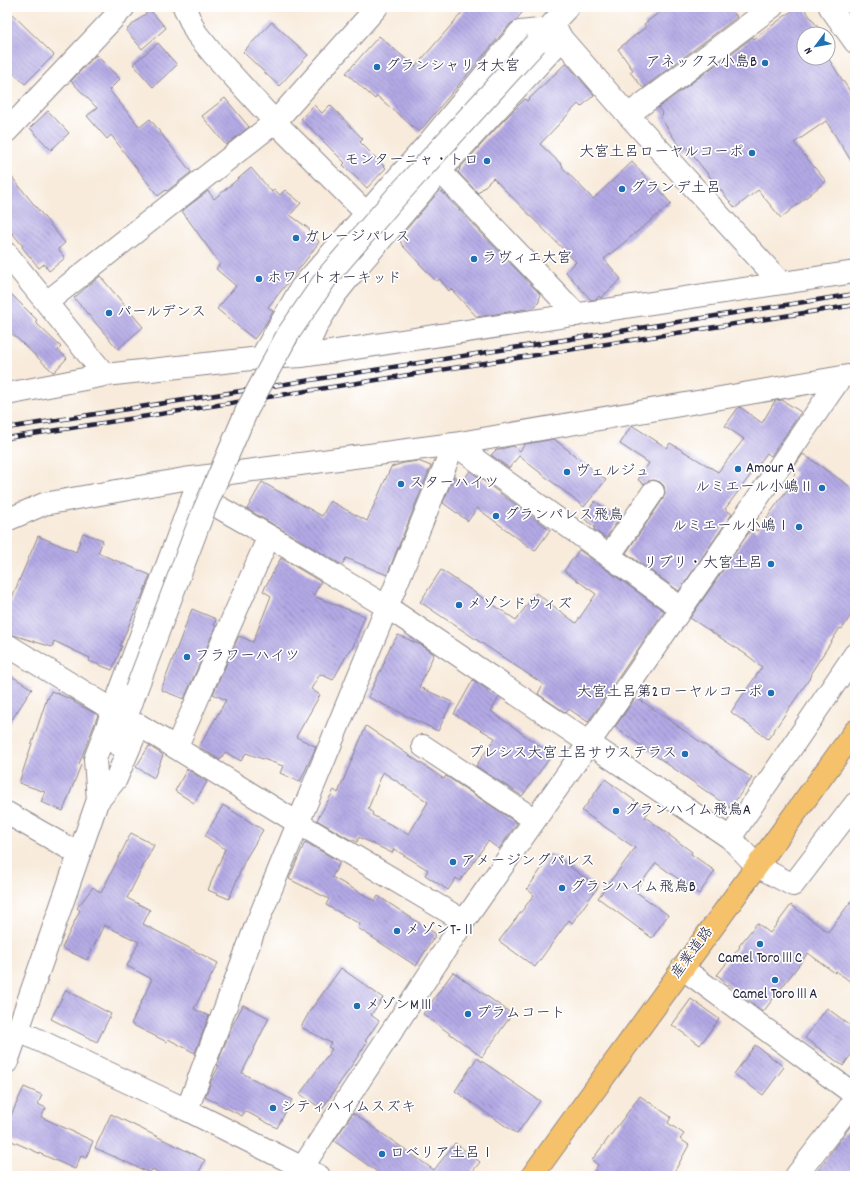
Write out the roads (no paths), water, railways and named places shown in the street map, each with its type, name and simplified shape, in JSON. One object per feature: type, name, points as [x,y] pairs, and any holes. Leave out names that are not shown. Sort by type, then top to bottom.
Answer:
[{"type":"main road","name":"産業道路","points":[[532,1176],[855,731]]},
{"type":"street","points":[[7,131],[124,7]]},
{"type":"street","points":[[184,7],[196,33],[213,54],[275,122],[367,214]]},
{"type":"street","points":[[47,302],[275,122],[377,7]]},
{"type":"street","points":[[303,356],[317,325],[335,295],[440,171],[550,33],[568,7]]},
{"type":"street","points":[[628,115],[772,7]]},
{"type":"street","points":[[830,7],[855,42]]},
{"type":"street","points":[[261,358],[301,288],[430,141],[520,32],[550,33],[628,115],[781,284]]},
{"type":"street","points":[[7,1062],[136,690],[204,510],[247,410],[288,334],[332,272],[395,198],[550,33]]},
{"type":"street","points":[[440,171],[577,315]]},
{"type":"street","points":[[7,254],[104,375]]},
{"type":"street","points":[[9,392],[104,375],[261,358],[303,356],[855,272]]},
{"type":"street","points":[[7,520],[44,504],[200,477],[454,444],[848,376]]},
{"type":"street","points":[[17,1030],[187,1110],[310,1172],[464,921],[589,743],[681,608],[848,376]]},
{"type":"street","points":[[454,444],[681,608]]},
{"type":"street","points":[[187,1110],[255,928],[454,444]]},
{"type":"street","points":[[98,801],[95,759],[200,477]]},
{"type":"street","points":[[609,556],[653,492]]},
{"type":"street","points":[[220,508],[387,607],[730,838],[757,866],[792,885],[855,804]]},
{"type":"street","points":[[176,748],[269,536]]},
{"type":"street","points":[[7,645],[113,710]]},
{"type":"street","points":[[730,838],[855,654]]},
{"type":"street","points":[[98,801],[116,779],[139,725],[298,823],[464,921]]},
{"type":"street","points":[[423,746],[534,820]]},
{"type":"street","points":[[7,813],[79,854]]},
{"type":"street","points":[[682,968],[855,1095]]},
{"type":"street","points":[[796,1176],[855,1100]]},
{"type":"railway","points":[[7,428],[855,294]]},
{"type":"railway","points":[[7,438],[855,305]]},
{"type":"place","name":"アネックス小島B","points":[[765,63]]},
{"type":"place","name":"グランシャリオ大宮","points":[[377,67]]},
{"type":"place","name":"大宮土呂ローヤルコーポ","points":[[752,153]]},
{"type":"place","name":"モンターニャ・トロ","points":[[487,161]]},
{"type":"place","name":"グランデ土呂","points":[[622,189]]},
{"type":"place","name":"ガレージパレス","points":[[296,238]]},
{"type":"place","name":"ラヴィエ大宮","points":[[474,259]]},
{"type":"place","name":"ホワイトオーキッド","points":[[259,279]]},
{"type":"place","name":"パールデンス","points":[[109,313]]},
{"type":"place","name":"Amour A","points":[[738,469]]},
{"type":"place","name":"ヴェルジュ","points":[[567,472]]},
{"type":"place","name":"スターハイツ","points":[[401,484]]},
{"type":"place","name":"ルミエール小嶋Ⅱ","points":[[822,488]]},
{"type":"place","name":"グランパレス飛鳥","points":[[496,516]]},
{"type":"place","name":"ルミエール小嶋Ⅰ","points":[[799,527]]},
{"type":"place","name":"リブリ・大宮土呂","points":[[771,564]]},
{"type":"place","name":"メゾンドウィズ","points":[[459,605]]},
{"type":"place","name":"フラワーハイツ","points":[[187,657]]},
{"type":"place","name":"大宮土呂第2ローヤルコーポ","points":[[771,693]]},
{"type":"place","name":"プレシス大宮土呂サウステラス","points":[[685,754]]},
{"type":"place","name":"グランハイム飛鳥A","points":[[616,811]]},
{"type":"place","name":"アメージングパレス","points":[[453,862]]},
{"type":"place","name":"グランハイム飛鳥B","points":[[562,888]]},
{"type":"place","name":"メゾンT-Ⅱ","points":[[397,931]]},
{"type":"place","name":"Camel ToroⅢC","points":[[760,944]]},
{"type":"place","name":"Camel ToroⅢA","points":[[775,980]]},
{"type":"place","name":"メゾンMⅢ","points":[[357,1006]]},
{"type":"place","name":"プラムコート","points":[[468,1014]]},
{"type":"place","name":"シティハイムスズキ","points":[[273,1108]]},
{"type":"place","name":"ロベリア土呂Ⅰ","points":[[382,1154]]}]
